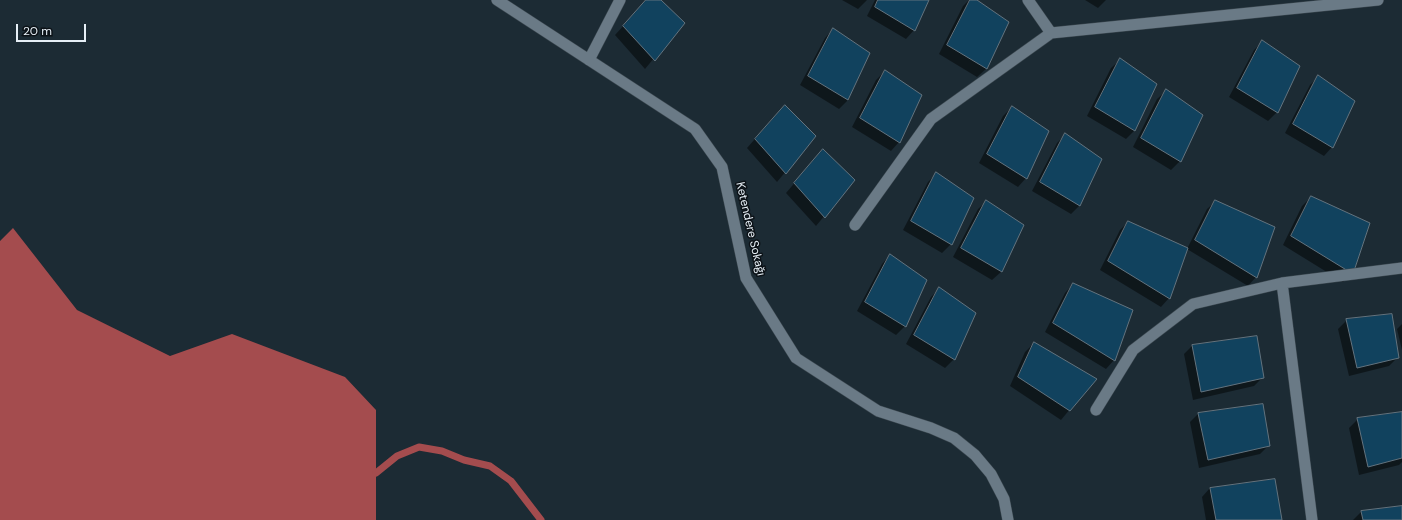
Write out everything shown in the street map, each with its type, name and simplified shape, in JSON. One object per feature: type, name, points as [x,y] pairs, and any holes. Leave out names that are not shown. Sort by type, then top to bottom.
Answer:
[{"type":"street","name":"Ketendere Sokağı","points":[[497,0],[695,129],[722,167],[746,278],[796,358],[878,411],[930,428],[954,438],[975,455],[992,474],[1004,500],[1008,520]]},
{"type":"street","points":[[589,60],[620,0]]},
{"type":"street","points":[[1028,0],[1051,33]]},
{"type":"street","points":[[855,225],[931,119],[1051,33],[1378,0]]},
{"type":"street","points":[[1096,410],[1133,350],[1193,304],[1282,283],[1402,268]]},
{"type":"street","points":[[1282,283],[1312,520]]},
{"type":"shaded area","points":[[13,228],[77,310],[170,356],[232,334],[345,377],[376,410],[376,520],[0,520],[0,241]]},
{"type":"building","points":[[646,0],[661,0],[685,23],[655,61],[623,26]]},
{"type":"building","points":[[878,0],[929,0],[915,31],[875,7]]},
{"type":"building","points":[[970,0],[977,0],[1009,22],[987,69],[947,45]]},
{"type":"building","points":[[833,28],[870,53],[848,100],[808,76]]},
{"type":"building","points":[[1262,40],[1300,66],[1278,113],[1237,88]]},
{"type":"building","points":[[1120,58],[1157,84],[1135,131],[1095,107]]},
{"type":"building","points":[[885,70],[922,95],[900,143],[860,118]]},
{"type":"building","points":[[1318,75],[1355,101],[1333,148],[1293,124]]},
{"type":"building","points":[[1166,89],[1203,115],[1181,162],[1141,138]]},
{"type":"building","points":[[785,105],[816,136],[786,174],[755,139]]},
{"type":"building","points":[[1012,106],[1049,131],[1027,179],[987,154]]},
{"type":"building","points":[[1065,133],[1102,159],[1080,206],[1040,182]]},
{"type":"building","points":[[823,149],[855,180],[825,218],[794,183]]},
{"type":"building","points":[[936,172],[974,198],[952,245],[911,221]]},
{"type":"building","points":[[1311,196],[1370,223],[1353,274],[1291,236]]},
{"type":"building","points":[[986,200],[1024,225],[1002,272],[961,248]]},
{"type":"building","points":[[1215,200],[1275,227],[1257,278],[1195,240]]},
{"type":"building","points":[[1128,221],[1188,248],[1170,299],[1108,261]]},
{"type":"building","points":[[890,254],[927,280],[906,327],[865,302]]},
{"type":"building","points":[[1073,283],[1133,310],[1115,361],[1053,323]]},
{"type":"building","points":[[939,287],[976,313],[955,360],[914,335]]},
{"type":"building","points":[[1392,314],[1399,358],[1357,368],[1346,319]]},
{"type":"building","points":[[1257,336],[1264,378],[1201,392],[1192,345]]},
{"type":"building","points":[[1034,342],[1097,379],[1070,411],[1018,377]]},
{"type":"building","points":[[1263,404],[1270,446],[1208,460],[1198,413]]},
{"type":"building","points":[[1402,412],[1402,458],[1368,467],[1357,418]]},
{"type":"building","points":[[1275,479],[1282,520],[1216,520],[1210,488]]},
{"type":"building","points":[[1402,506],[1402,520],[1363,520],[1361,511]]},
{"type":"waterway","points":[[376,473],[397,456],[419,447],[442,451],[464,460],[490,466],[511,481],[541,520]]}]
